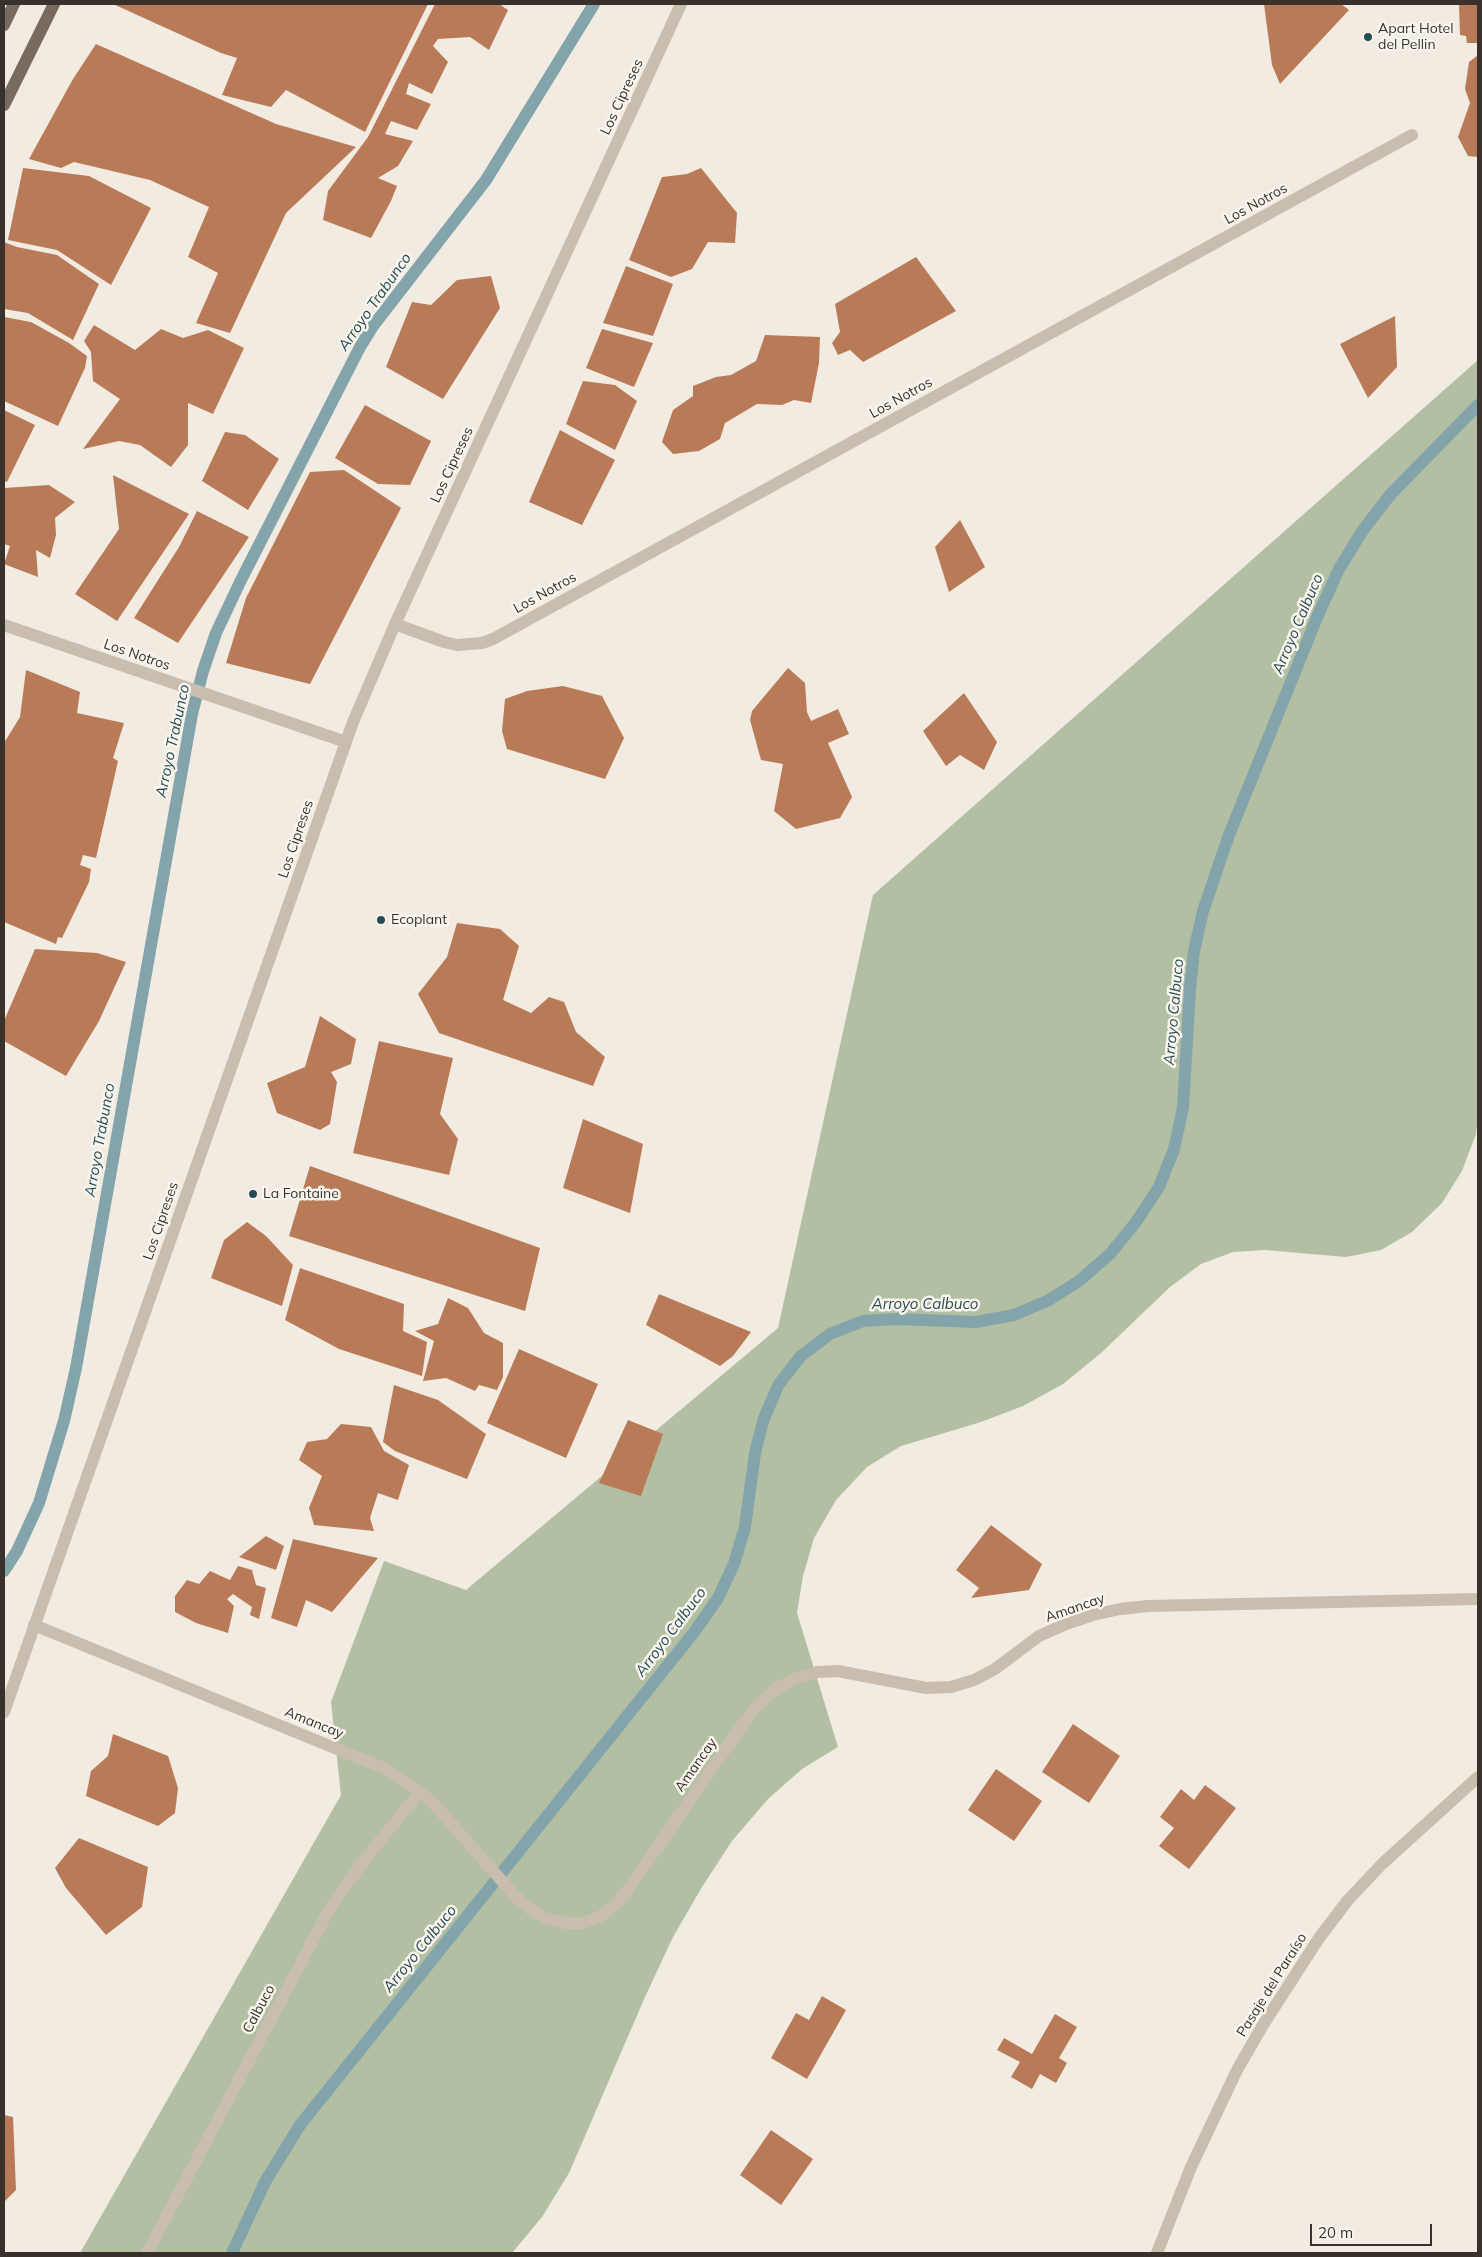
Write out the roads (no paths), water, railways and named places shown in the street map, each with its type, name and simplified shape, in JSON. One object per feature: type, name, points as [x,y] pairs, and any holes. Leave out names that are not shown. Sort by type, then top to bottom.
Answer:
[{"type":"main road","points":[[4,25],[14,4]]},
{"type":"main road","points":[[4,105],[54,4]]},
{"type":"street","name":"Los Cipreses","points":[[4,1712],[346,742],[395,624],[681,4]]},
{"type":"street","name":"Los Notros","points":[[395,624],[457,645],[482,643],[493,638],[1412,135]]},
{"type":"street","name":"Los Notros","points":[[4,625],[346,742]]},
{"type":"street","name":"Amancay","points":[[34,1625],[386,1769],[420,1792],[450,1821],[516,1897],[530,1908],[546,1918],[564,1923],[583,1923],[601,1916],[616,1904],[627,1891],[745,1721],[771,1693],[797,1678],[818,1672],[838,1672],[926,1688],[951,1687],[974,1680],[995,1669],[1039,1636],[1093,1614],[1120,1609],[1148,1606],[1478,1599]]},
{"type":"street","name":"Pasaje del Paraíso","points":[[1157,2253],[1191,2166],[1229,2086],[1263,2025],[1300,1967],[1348,1900],[1414,1834],[1478,1777]]},
{"type":"street","name":"Calbuco","points":[[147,2253],[330,1908],[368,1855],[420,1792]]},
{"type":"waterway","name":"Arroyo Trabunco","points":[[4,1571],[17,1551],[39,1503],[64,1421],[76,1368],[192,714],[203,671],[216,633],[241,580],[360,347],[373,326],[486,180],[594,4]]},
{"type":"waterway","name":"Arroyo Calbuco","points":[[232,2253],[265,2182],[300,2125],[695,1631],[718,1598],[734,1564],[745,1527],[755,1453],[764,1418],[779,1384],[801,1356],[830,1334],[863,1321],[896,1319],[976,1322],[1014,1315],[1049,1300],[1079,1281],[1110,1254],[1136,1222],[1159,1187],[1174,1149],[1183,1108],[1190,989],[1194,951],[1203,911],[1229,835],[1318,615],[1339,569],[1363,530],[1390,495],[1478,405]]},
{"type":"place","name":"Apart Hotel del Pellin","points":[[1368,37]]},
{"type":"place","name":"Ecoplant","points":[[381,920]]},
{"type":"place","name":"La Fontaine","points":[[253,1194]]}]
